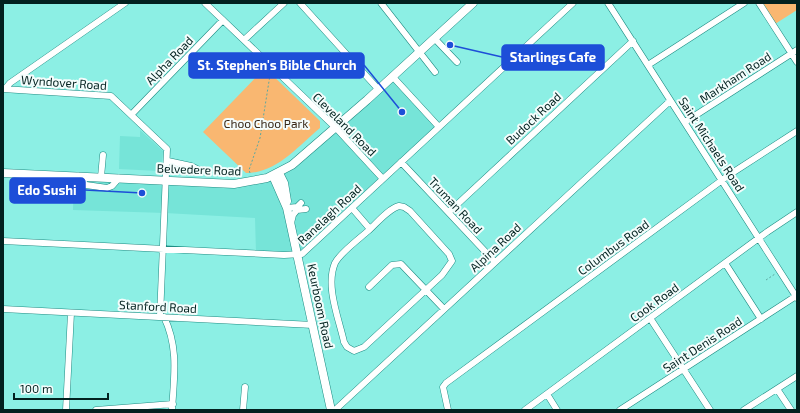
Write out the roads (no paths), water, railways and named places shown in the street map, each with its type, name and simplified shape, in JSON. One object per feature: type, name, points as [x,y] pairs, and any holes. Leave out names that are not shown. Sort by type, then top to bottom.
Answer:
[{"type":"main road","name":"Belvedere Road","points":[[3,173],[239,184],[276,175],[295,162],[379,90],[435,39],[469,4]]},
{"type":"main road","name":"Keurboom Road","points":[[276,175],[291,223],[331,410]]},
{"type":"street","points":[[4,89],[11,82],[125,3]]},
{"type":"street","name":"Cleveland Road","points":[[204,3],[336,128],[383,179]]},
{"type":"street","points":[[244,40],[284,3]]},
{"type":"street","points":[[300,3],[379,90]]},
{"type":"street","points":[[381,3],[434,72]]},
{"type":"street","name":"Ranelagh Road","points":[[3,241],[302,254],[573,3]]},
{"type":"street","points":[[609,5],[617,3]]},
{"type":"street","points":[[648,65],[744,3]]},
{"type":"street","points":[[759,3],[794,52],[797,62]]},
{"type":"street","name":"Saint Michaels Road","points":[[609,5],[796,297]]},
{"type":"street","name":"Alpha Road","points":[[131,115],[223,20]]},
{"type":"street","points":[[435,39],[456,62]]},
{"type":"street","name":"Budock Road","points":[[449,212],[633,41]]},
{"type":"street","name":"Markham Road","points":[[685,122],[794,52]]},
{"type":"street","points":[[393,77],[439,127]]},
{"type":"street","name":"Wyndover Road","points":[[4,89],[108,95],[115,99],[166,147],[168,151],[168,161],[163,249],[162,317]]},
{"type":"street","name":"Alpina Road","points":[[335,410],[670,100]]},
{"type":"street","name":"Columbus Road","points":[[448,410],[444,384],[722,180],[797,131]]},
{"type":"street","points":[[101,177],[103,155]]},
{"type":"street","points":[[168,161],[191,166],[197,169]]},
{"type":"street","name":"Truman Road","points":[[401,162],[495,262]]},
{"type":"street","points":[[78,176],[88,186],[104,188],[112,186],[119,178]]},
{"type":"street","points":[[287,207],[298,207],[301,203]]},
{"type":"street","points":[[401,206],[410,211],[452,259],[449,268],[426,290],[360,350],[354,351],[347,347],[344,342],[334,298],[333,273],[337,260],[369,230],[393,208],[401,206]]},
{"type":"street","points":[[350,209],[369,230]]},
{"type":"street","points":[[291,223],[296,210],[306,210]]},
{"type":"street","name":"Cook Road","points":[[525,410],[759,238],[797,212]]},
{"type":"street","points":[[369,287],[392,265],[397,263],[403,265],[444,309]]},
{"type":"street","points":[[725,263],[761,319]]},
{"type":"street","name":"Saint Denis Road","points":[[620,410],[796,297]]},
{"type":"street","name":"Stanford Road","points":[[3,310],[313,325]]},
{"type":"street","points":[[66,410],[70,313]]},
{"type":"street","points":[[96,410],[172,407],[175,352],[173,340],[162,317]]},
{"type":"street","points":[[650,318],[710,410]]},
{"type":"street","points":[[744,410],[797,376]]},
{"type":"street","points":[[243,410],[245,387]]},
{"type":"street","points":[[777,389],[791,410]]},
{"type":"street","points":[[547,394],[557,410]]},
{"type":"place","name":"Starlings Cafe","points":[[450,45]]},
{"type":"place","name":"St. Stephen's Bible Church","points":[[402,112]]},
{"type":"place","name":"Edo Sushi","points":[[142,193]]},
{"type":"park label","name":"Choo Choo Park","points":[[266,123]]}]
